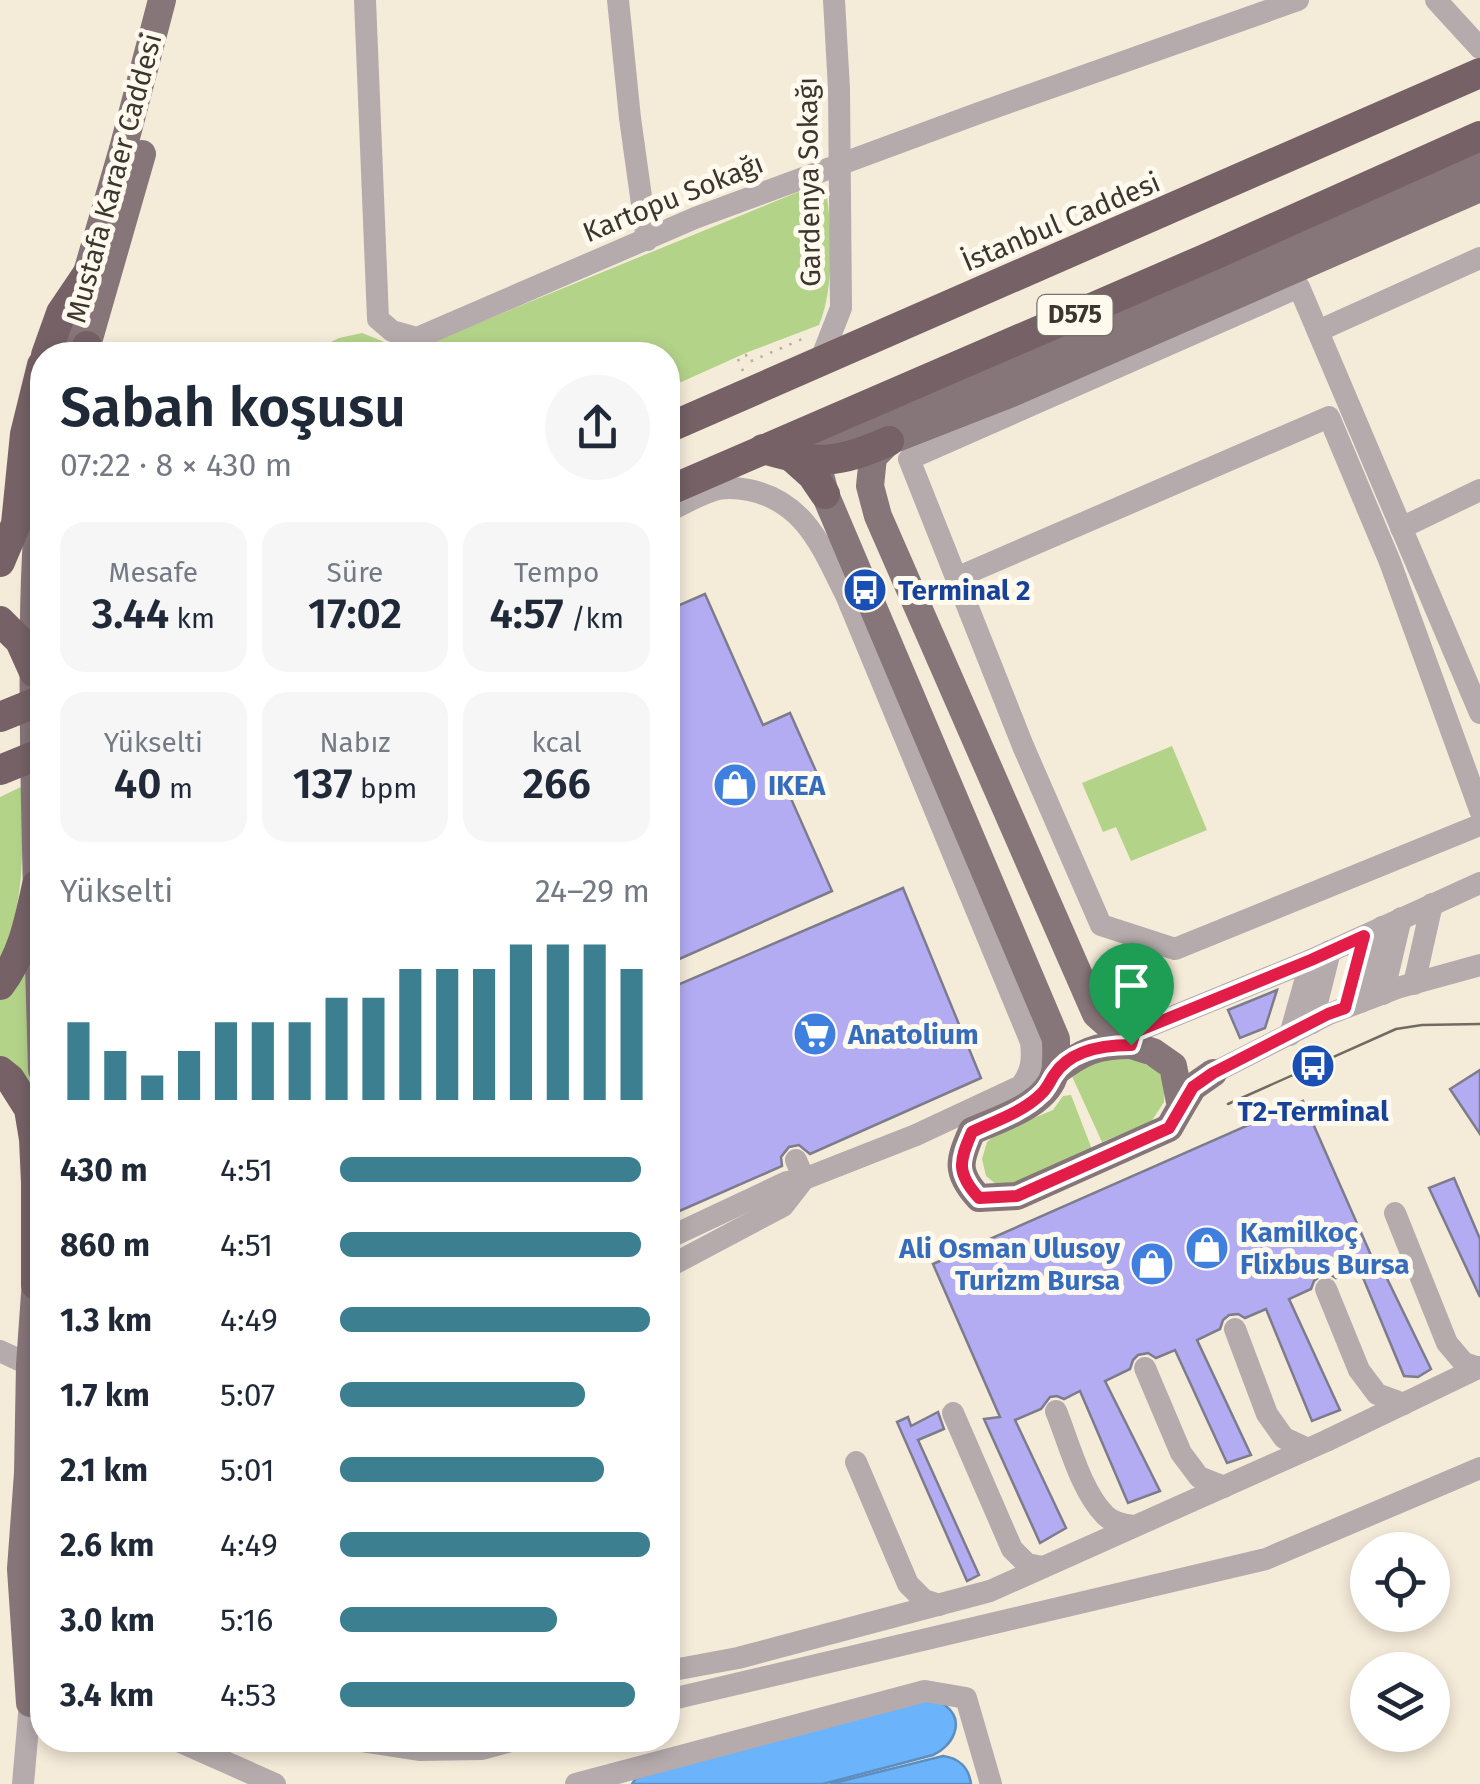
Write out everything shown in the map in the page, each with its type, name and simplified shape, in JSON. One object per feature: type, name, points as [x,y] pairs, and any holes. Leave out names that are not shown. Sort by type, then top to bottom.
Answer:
[{"type":"highway","name":"İstanbul Caddesi","points":[[680,423],[1480,73]]},
{"type":"highway","name":"D575","points":[[680,488],[792,456],[1173,273],[1480,136]]},
{"type":"highway","points":[[51,342],[61,313],[86,276]]},
{"type":"highway","points":[[0,562],[16,524],[24,434],[30,411]]},
{"type":"highway","points":[[792,456],[850,456],[889,442]]},
{"type":"highway","points":[[792,456],[825,494]]},
{"type":"highway","points":[[0,621],[20,642],[30,666]]},
{"type":"highway","points":[[3,715],[30,693]]},
{"type":"highway","points":[[1,770],[30,758]]},
{"type":"highway","points":[[0,985],[18,957],[30,914]]},
{"type":"highway","points":[[0,1071],[30,1110]]},
{"type":"main road","name":"Mustafa Karaer Caddesi","points":[[82,342],[86,276],[162,0]]},
{"type":"main road","name":"Mustafa Karaer Caddesi","points":[[84,342],[145,144],[181,0]]},
{"type":"main road","points":[[792,456],[834,443],[860,428],[1115,323],[1480,162]]},
{"type":"main road","points":[[1131,1045],[1096,1014],[878,516],[870,486],[873,457],[889,442],[1012,393],[1480,188]]},
{"type":"main road","points":[[825,494],[1056,1039],[1055,1072]]},
{"type":"main road","points":[[1131,1045],[1153,1052],[1192,1074],[1213,1073],[1193,1087],[1169,1128],[1017,1196],[979,1198],[965,1182],[964,1150],[972,1132],[1024,1108],[1042,1094],[1055,1072],[1092,1048],[1131,1045]]},
{"type":"main road","points":[[1173,1066],[1181,1107]]},
{"type":"main road","points":[[30,1365],[28,1473],[20,1568],[30,1627]]},
{"type":"main road","points":[[28,1473],[30,1469]]},
{"type":"main road","points":[[20,1568],[30,1587]]},
{"type":"street","name":"Kartopu Sokağı","points":[[365,0],[378,318],[392,331],[417,338],[695,218],[1298,0]]},
{"type":"street","points":[[618,0],[648,240]]},
{"type":"street","name":"Gardenya Sokağı","points":[[821,359],[840,308],[839,90],[834,0]]},
{"type":"street","points":[[1436,0],[1480,48]]},
{"type":"street","points":[[1318,332],[1480,258]]},
{"type":"street","points":[[1479,708],[1299,286],[909,459],[1022,746],[1101,925],[1175,949],[1480,826]]},
{"type":"street","points":[[956,578],[1329,417],[1390,562],[1480,810]]},
{"type":"street","points":[[680,506],[720,489],[740,488],[778,499],[794,510],[814,534],[846,595],[1031,1042],[1034,1060],[1021,1086],[916,1134],[792,1171],[680,1232]]},
{"type":"street","points":[[1402,528],[1480,490]]},
{"type":"street","points":[[1131,1045],[1135,1032],[1480,883]]},
{"type":"street","points":[[1363,1002],[1373,931]]},
{"type":"street","points":[[1363,1002],[1373,931]]},
{"type":"street","points":[[1363,1002],[1373,931]]},
{"type":"street","points":[[1363,1002],[1373,931]]},
{"type":"street","points":[[1290,1035],[1373,931]]},
{"type":"street","points":[[1213,1073],[1363,1002],[1480,966]]},
{"type":"street","points":[[916,1134],[947,1136],[972,1132]]},
{"type":"street","points":[[680,1262],[783,1206],[792,1171]]},
{"type":"street","points":[[1395,1213],[1447,1343],[1464,1363],[1480,1368]]},
{"type":"street","points":[[1326,1289],[1360,1370],[1377,1394],[1404,1404]]},
{"type":"street","points":[[1235,1328],[1266,1414],[1284,1438],[1308,1449]]},
{"type":"street","points":[[0,1351],[30,1365]]},
{"type":"street","points":[[1145,1368],[1181,1453],[1198,1477],[1224,1486]]},
{"type":"street","points":[[680,1670],[990,1592],[1480,1368]]},
{"type":"street","points":[[1056,1411],[1089,1494],[1106,1518],[1134,1526]]},
{"type":"street","points":[[953,1413],[1012,1548],[1027,1564],[1042,1568]]},
{"type":"street","points":[[856,1462],[908,1584],[924,1600],[939,1605]]},
{"type":"street","points":[[680,1697],[1266,1559],[1480,1468]]},
{"type":"street","points":[[576,1784],[925,1691],[966,1698],[991,1784]]},
{"type":"street","points":[[23,1784],[30,1738]]},
{"type":"street","points":[[203,1752],[274,1784]]},
{"type":"path","points":[[740,364],[738,359],[746,355],[749,362],[836,324]]},
{"type":"green space","points":[[803,190],[827,196],[829,279],[819,325],[680,383],[680,342],[425,342]]},
{"type":"green space","points":[[362,333],[384,342],[331,342],[339,338]]},
{"type":"green space","points":[[1172,746],[1207,830],[1131,861],[1116,827],[1103,832],[1082,783]]},
{"type":"green space","points":[[21,787],[19,896],[0,960],[0,797]]},
{"type":"green space","points":[[30,958],[30,1094],[0,1058],[0,998]]},
{"type":"green space","points":[[1122,1051],[1159,1072],[1165,1083],[1164,1102],[1151,1122],[1102,1142],[1071,1074]]},
{"type":"green space","points":[[1071,1095],[1093,1152],[1011,1187],[997,1185],[986,1176],[982,1159],[987,1142],[997,1133],[1053,1110],[1063,1096]]},
{"type":"water","points":[[921,1697],[944,1704],[955,1719],[951,1740],[933,1755],[823,1784],[632,1784],[636,1778]]},
{"type":"water","points":[[943,1756],[962,1765],[971,1784],[830,1784]]},
{"type":"building","name":"IKEA","points":[[705,594],[763,725],[790,713],[819,778],[788,792],[832,891],[680,959],[680,605]]},
{"type":"building","name":"Anatolium","points":[[903,888],[981,1078],[810,1154],[799,1145],[789,1147],[781,1157],[782,1166],[680,1211],[680,984]]},
{"type":"building","points":[[1277,990],[1265,1028],[1240,1038],[1228,1010]]},
{"type":"building","points":[[1480,1070],[1480,1134],[1450,1089]]},
{"type":"building","points":[[1303,1101],[1374,1262],[1378,1260],[1431,1369],[1418,1377],[1404,1376],[1359,1268],[1336,1278],[1329,1274],[1320,1276],[1311,1289],[1289,1299],[1340,1410],[1312,1421],[1266,1309],[1245,1318],[1229,1315],[1220,1329],[1197,1340],[1251,1455],[1227,1463],[1175,1350],[1156,1358],[1148,1353],[1138,1355],[1130,1369],[1105,1381],[1160,1491],[1128,1503],[1080,1391],[1064,1399],[1050,1397],[1041,1409],[1015,1420],[1066,1528],[1040,1543],[984,1419],[1000,1417],[933,1264]]},
{"type":"building","points":[[1454,1178],[1480,1239],[1480,1297],[1429,1188]]},
{"type":"building","points":[[938,1412],[944,1429],[918,1440],[979,1575],[967,1581],[897,1422],[908,1417],[911,1426]]},
{"type":"tram line","points":[[1228,1104],[1396,1029],[1480,1024]]},
{"type":"place","name":"Terminal 2","points":[[865,590]]},
{"type":"place","name":"IKEA","points":[[735,785]]},
{"type":"place","name":"Anatolium","points":[[815,1034]]},
{"type":"place","name":"T2-Terminal","points":[[1313,1066]]},
{"type":"place","name":"Kamilkoç Flixbus Bursa","points":[[1207,1248]]},
{"type":"place","name":"Ali Osman Ulusoy Turizm Bursa","points":[[1152,1264]]},
{"type":"route","points":[[1364,936],[1345,1008],[1213,1073],[1193,1087],[1169,1128],[1017,1196],[979,1198],[965,1182],[962,1166],[972,1132],[1024,1108],[1042,1094],[1055,1072],[1076,1056],[1092,1048],[1131,1045],[1135,1032],[1364,936]]}]
